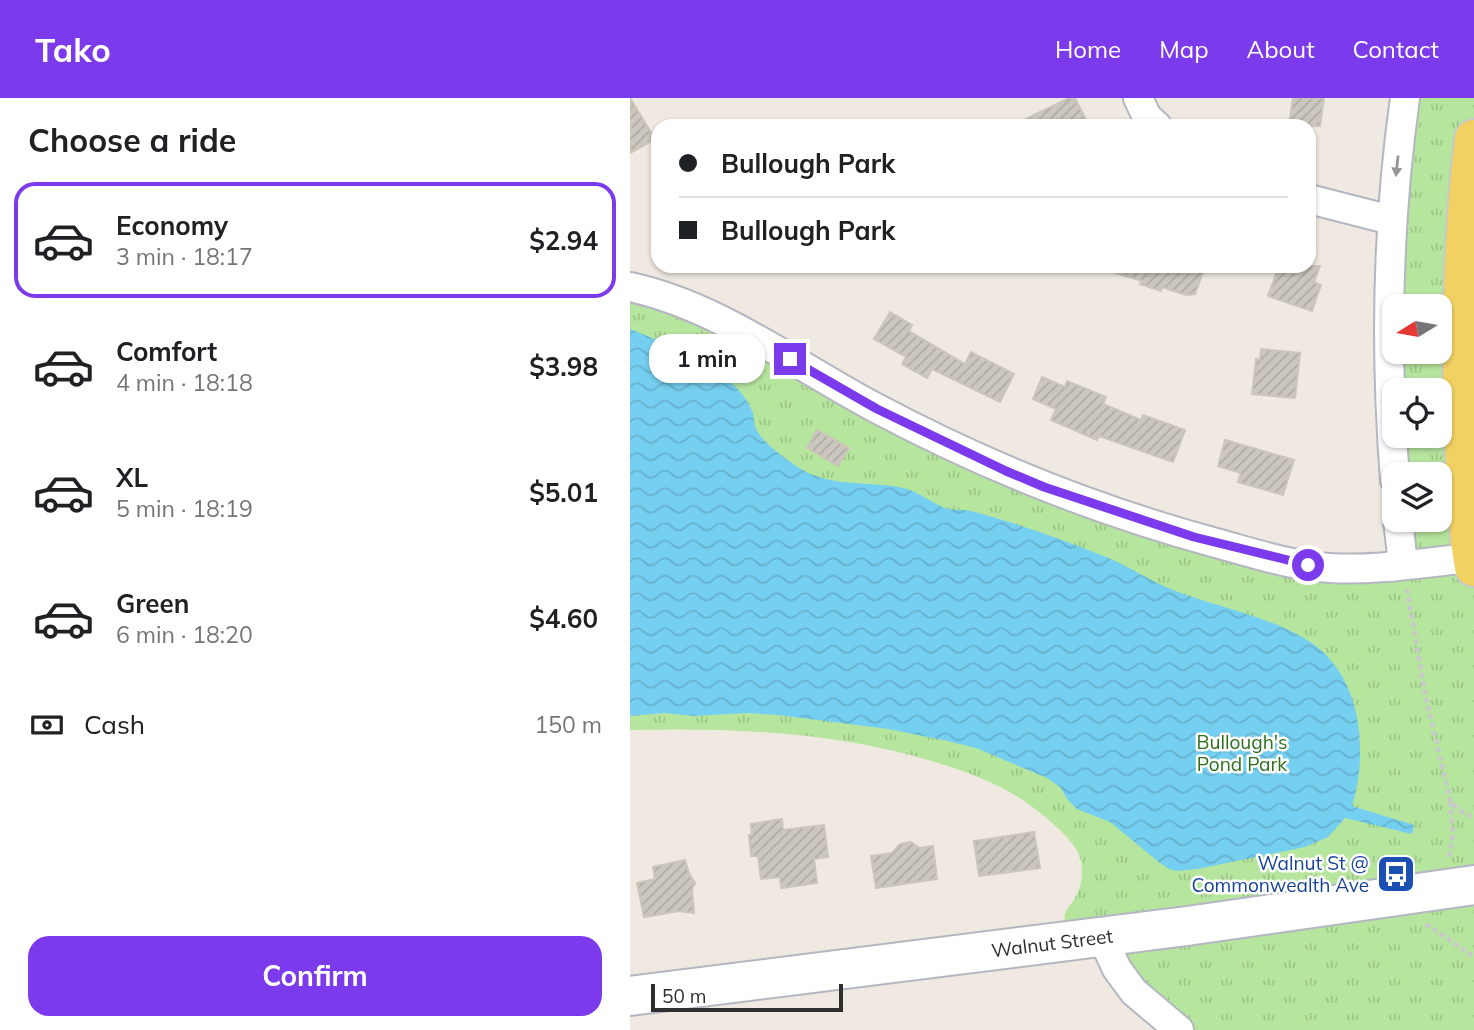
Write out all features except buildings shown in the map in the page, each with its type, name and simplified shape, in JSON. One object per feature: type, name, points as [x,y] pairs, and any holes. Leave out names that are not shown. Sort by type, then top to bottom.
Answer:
[{"type":"main road","points":[[1473,562],[1466,471],[1461,319],[1465,221],[1474,139]]},
{"type":"main road","name":"Walnut Street","points":[[630,996],[1187,926],[1462,872]]},
{"type":"street","points":[[1138,98],[1149,119]]},
{"type":"street","points":[[1393,462],[1389,411],[1388,328],[1391,220],[1405,98]]},
{"type":"street","points":[[1316,201],[1391,220]]},
{"type":"street","points":[[633,283],[711,315],[877,409],[1006,471],[1064,495],[1194,537],[1290,562],[1355,569],[1403,564],[1473,562]]},
{"type":"street","points":[[1399,532],[1403,564]]},
{"type":"street","points":[[1102,937],[1117,969],[1134,992],[1179,1030]]},
{"type":"path","points":[[1403,564],[1426,698],[1450,799],[1453,835],[1462,872]]},
{"type":"path","points":[[1450,799],[1457,809],[1474,818]]},
{"type":"path","points":[[1425,923],[1474,957]]},
{"type":"green space","name":"Bullough's Pond Park","points":[[1405,98],[1474,98],[1474,139],[1465,221],[1461,319],[1466,484],[1474,567],[1474,1030],[1179,1030],[1134,992],[1117,969],[1102,937],[1066,941],[1065,914],[1082,879],[1079,855],[1054,824],[1031,805],[1003,788],[941,764],[852,742],[742,731],[630,730],[630,287],[675,300],[711,315],[877,409],[1005,471],[1064,495],[1194,537],[1279,560],[1343,569],[1402,564],[1399,532],[1452,532],[1452,462],[1394,462],[1393,448],[1452,448],[1452,378],[1390,378],[1390,364],[1452,364],[1452,294],[1389,294],[1394,193]]},
{"type":"water","points":[[630,329],[672,348],[728,379],[749,405],[756,429],[766,442],[813,475],[837,481],[907,489],[945,508],[971,511],[1039,532],[1106,557],[1178,592],[1277,625],[1313,644],[1339,671],[1355,707],[1360,748],[1357,788],[1352,806],[1414,825],[1412,834],[1345,818],[1328,837],[1305,847],[1177,871],[1160,863],[1110,822],[1077,809],[1060,787],[1047,778],[976,748],[888,729],[778,715],[747,713],[693,716],[665,713],[630,716]]},
{"type":"place","name":"Walnut St @ Commonwealth Ave","points":[[1396,874]]},
{"type":"route","points":[[790,359],[877,409],[1006,471],[1064,495],[1194,537],[1308,565]]}]
